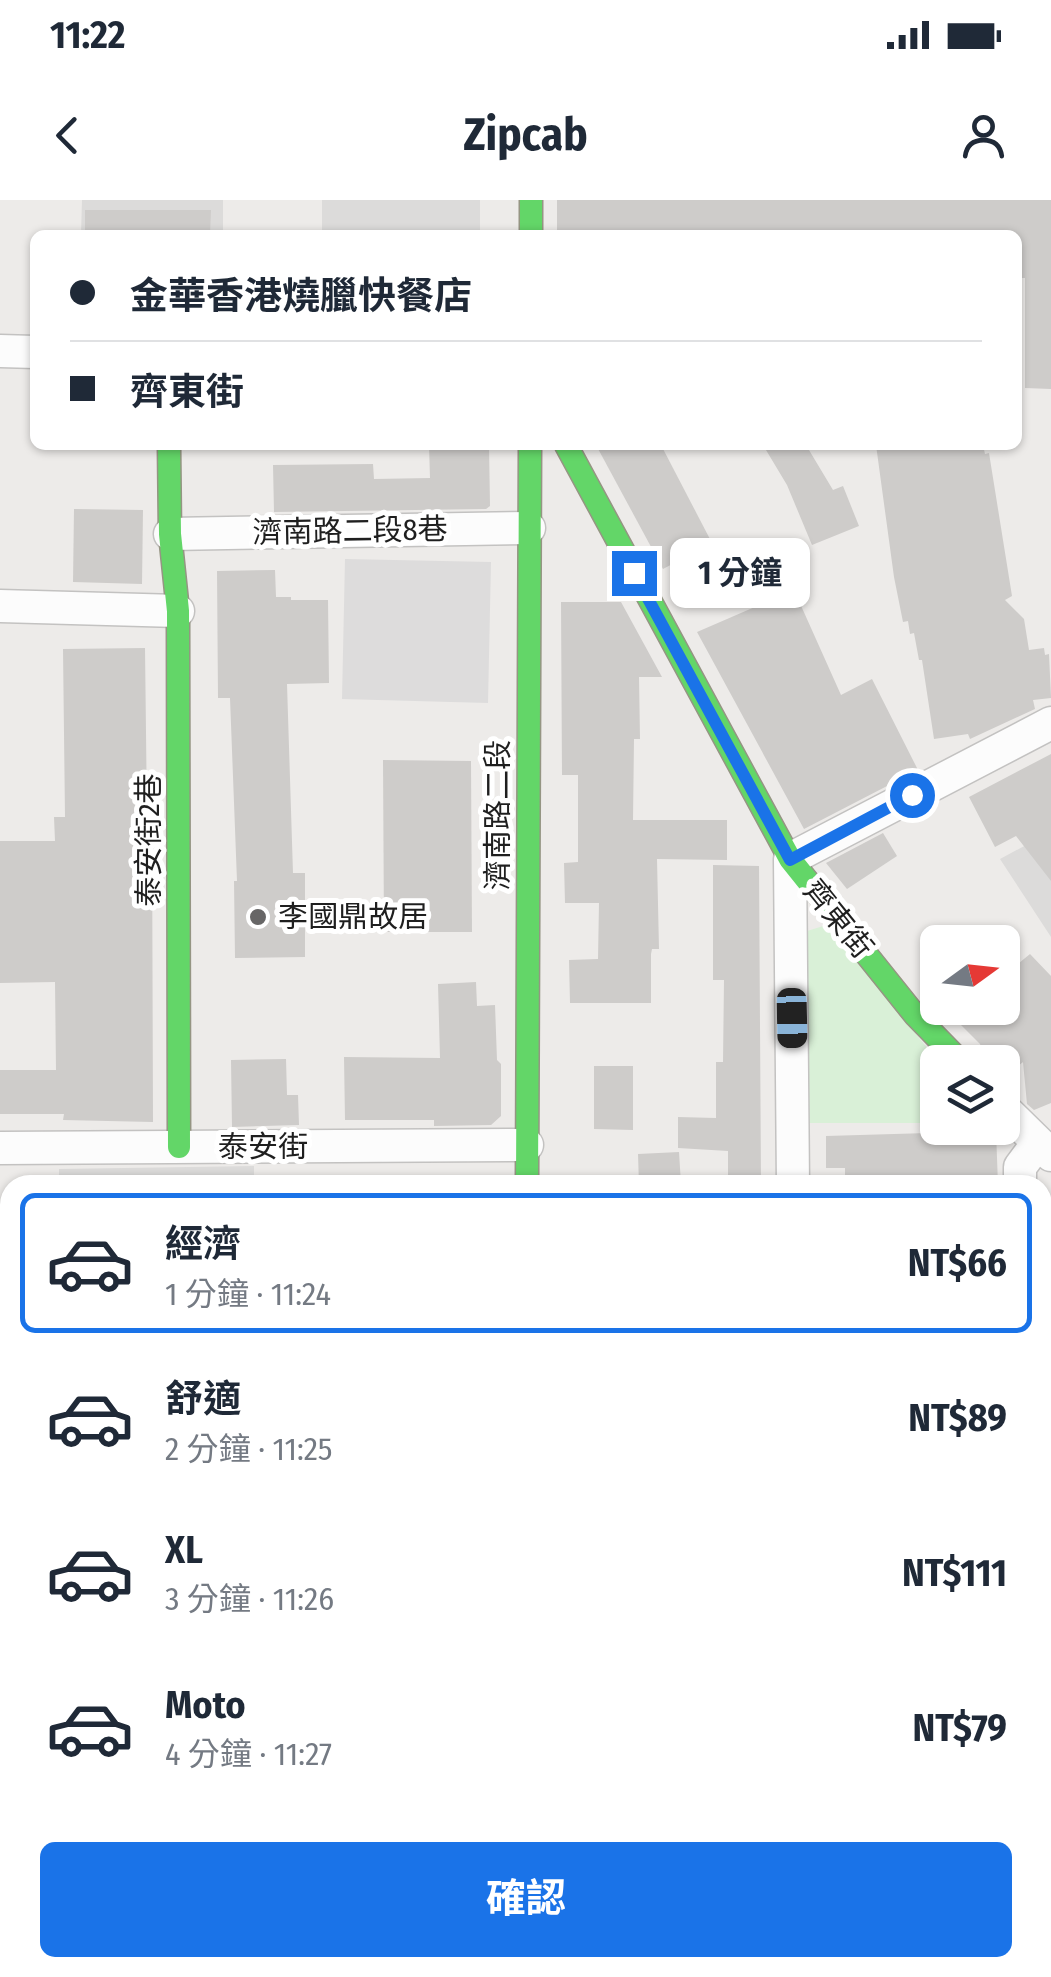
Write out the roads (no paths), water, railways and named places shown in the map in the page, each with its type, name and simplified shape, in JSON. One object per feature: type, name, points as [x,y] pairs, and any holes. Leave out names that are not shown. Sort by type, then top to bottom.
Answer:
[{"type":"main road","points":[[531,200],[531,230]]},
{"type":"main road","name":"泰安街2巷","points":[[168,450],[170,534],[178,610],[179,1147]]},
{"type":"main road","name":"濟南路二段","points":[[527,1175],[530,450]]},
{"type":"main road","name":"齊東街","points":[[569,450],[790,860],[945,1045]]},
{"type":"street","points":[[0,351],[30,352]]},
{"type":"street","name":"濟南路二段8巷","points":[[170,534],[529,528]]},
{"type":"street","points":[[0,606],[178,610]]},
{"type":"street","points":[[793,1175],[790,860],[1051,723]]},
{"type":"street","points":[[1020,1125],[1044,1150],[1020,1167],[1020,1175]]},
{"type":"street","name":"泰安街","points":[[0,1148],[527,1145]]},
{"type":"place","name":"李國鼎故居","points":[[258,917]]}]
